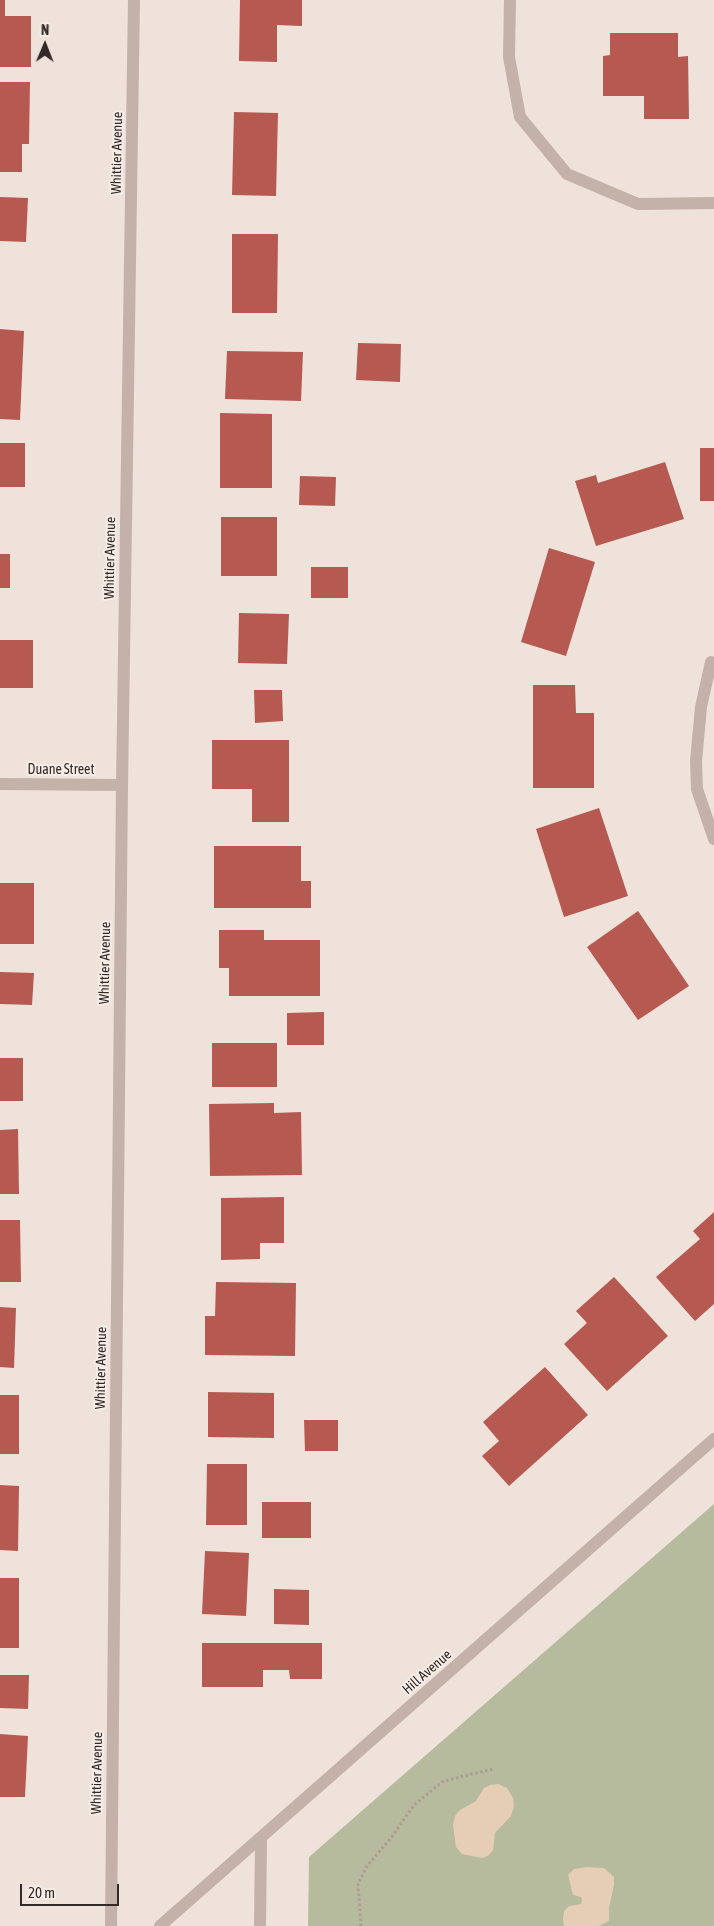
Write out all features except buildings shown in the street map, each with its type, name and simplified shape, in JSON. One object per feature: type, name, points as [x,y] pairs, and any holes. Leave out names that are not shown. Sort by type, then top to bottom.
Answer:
[{"type":"street","name":"Whittier Avenue","points":[[111,1926],[122,785],[134,0]]},
{"type":"street","points":[[510,0],[509,57],[520,117],[566,174],[638,204],[714,202]]},
{"type":"street","points":[[711,662],[701,707],[696,761],[697,789],[714,839]]},
{"type":"street","name":"Duane Street","points":[[0,784],[122,785]]},
{"type":"street","name":"Hill Avenue","points":[[160,1926],[714,1439]]},
{"type":"street","points":[[260,1926],[261,1839]]},
{"type":"path","points":[[361,1926],[358,1884],[367,1866],[391,1838],[414,1805],[442,1782],[494,1770]]},
{"type":"green space","points":[[714,1504],[714,1926],[308,1926],[309,1857]]},
{"type":"sand","points":[[498,1784],[507,1788],[513,1798],[514,1806],[511,1816],[495,1833],[493,1850],[488,1856],[482,1858],[462,1854],[456,1847],[453,1825],[455,1816],[460,1810],[476,1801],[484,1788]]},
{"type":"sand","points":[[587,1867],[604,1868],[614,1877],[609,1921],[599,1926],[564,1926],[564,1911],[569,1906],[581,1904],[582,1900],[581,1897],[573,1895],[568,1875],[574,1869]]}]
